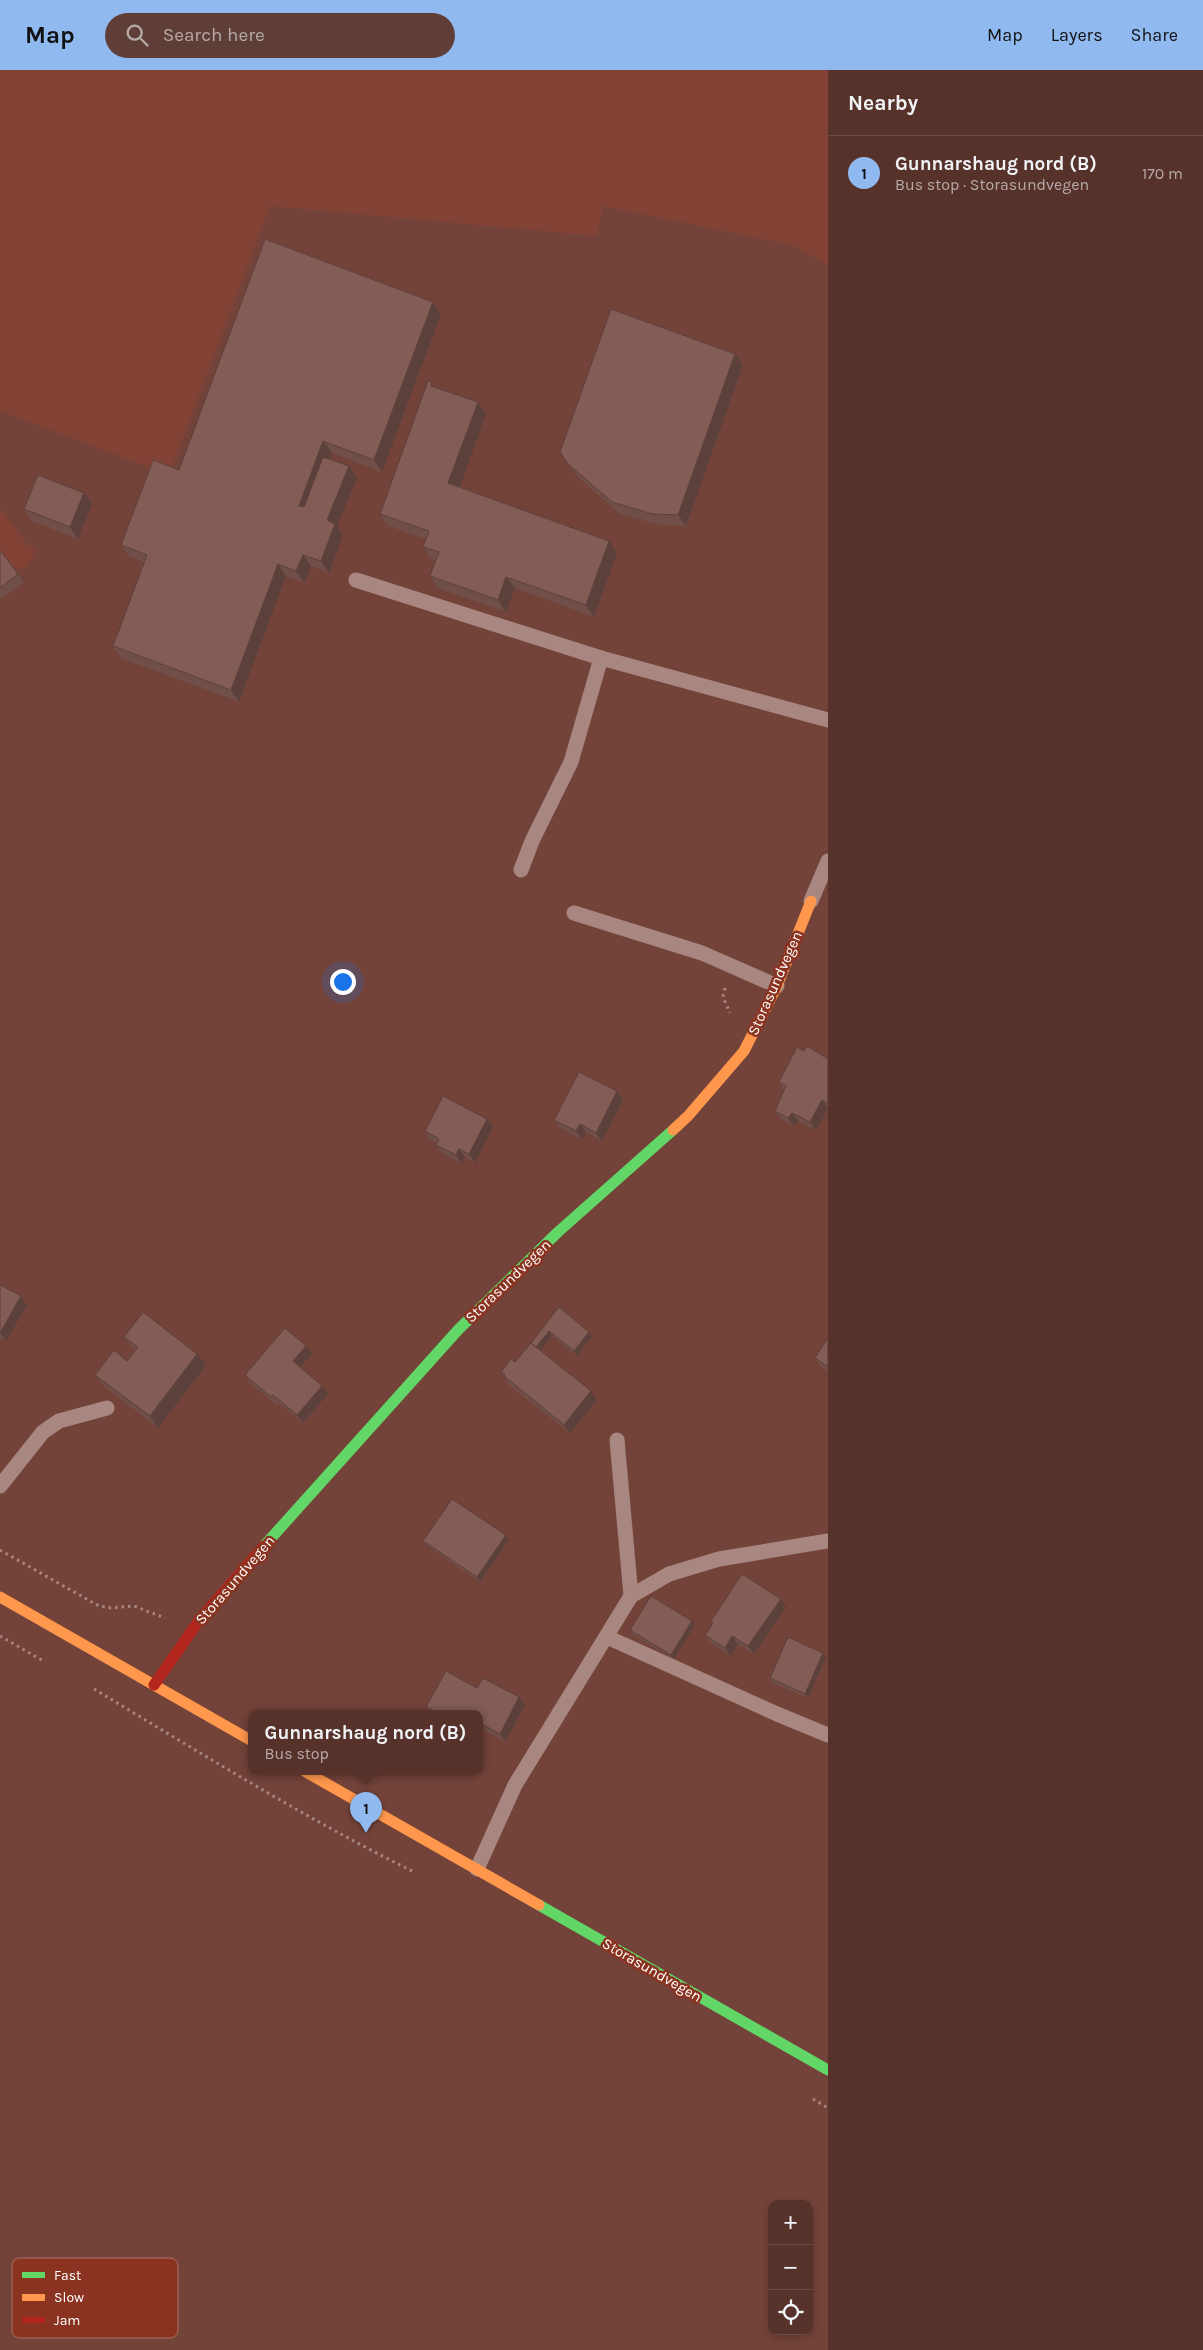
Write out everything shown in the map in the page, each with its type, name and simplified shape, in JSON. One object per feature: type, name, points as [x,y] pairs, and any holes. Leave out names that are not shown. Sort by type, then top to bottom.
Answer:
[{"type":"street","name":"Storasundvegen","points":[[154,1685],[200,1619],[397,1396],[458,1330],[558,1232],[688,1116],[744,1051],[777,986],[811,901]]},
{"type":"street","points":[[0,1597],[248,1739]]},
{"type":"street","name":"Storasundvegen","points":[[311,1775],[828,2070]]},
{"type":"lane","points":[[356,580],[601,658],[828,720]]},
{"type":"lane","points":[[521,870],[532,841],[571,762],[601,658]]},
{"type":"lane","name":"Storasundvegen","points":[[811,901],[828,861]]},
{"type":"lane","points":[[574,913],[702,953],[777,986]]},
{"type":"lane","points":[[0,1486],[43,1432],[59,1421],[107,1408]]},
{"type":"lane","points":[[617,1440],[631,1596]]},
{"type":"lane","points":[[477,1869],[515,1785],[631,1596],[669,1574],[719,1559],[828,1541]]},
{"type":"lane","points":[[607,1636],[777,1714],[828,1735]]},
{"type":"path","points":[[0,1636],[50,1664]]},
{"type":"path","points":[[92,1688],[276,1798],[415,1873]]},
{"type":"shaded area","points":[[0,70],[828,70],[828,265],[792,245],[603,206],[597,236],[270,206],[169,475],[0,411]]},
{"type":"shaded area","points":[[0,508],[26,543],[36,551],[26,567],[0,572]]},
{"type":"building","points":[[265,239],[433,302],[374,460],[323,441],[299,506],[304,507],[323,457],[349,466],[327,520],[335,524],[321,561],[303,555],[296,571],[278,564],[231,690],[113,646],[147,555],[121,545],[153,460],[179,470]]},
{"type":"building","points":[[611,309],[735,354],[678,515],[652,514],[612,502],[569,465],[560,452]]},
{"type":"building","points":[[428,381],[432,383],[431,386],[478,402],[448,483],[609,541],[586,605],[506,577],[498,600],[430,576],[439,552],[423,547],[429,531],[380,514]]},
{"type":"building","points":[[38,475],[84,493],[70,527],[24,509]]},
{"type":"building","points":[[0,550],[18,574],[0,588]]},
{"type":"building","points":[[807,1046],[828,1059],[828,1103],[822,1100],[810,1122],[792,1113],[788,1118],[775,1111],[786,1086],[779,1082],[797,1047],[804,1051]]},
{"type":"building","points":[[579,1072],[617,1091],[596,1133],[580,1124],[576,1131],[554,1120]]},
{"type":"building","points":[[443,1096],[487,1119],[469,1154],[459,1149],[456,1155],[436,1145],[439,1139],[425,1131]]},
{"type":"building","points":[[0,1285],[21,1296],[0,1333]]},
{"type":"building","points":[[559,1307],[589,1332],[574,1351],[549,1331],[536,1347],[531,1343]]},
{"type":"building","points":[[143,1312],[197,1354],[150,1416],[95,1375],[114,1350],[127,1361],[138,1347],[124,1337]]},
{"type":"building","points":[[285,1328],[306,1346],[293,1361],[322,1386],[297,1415],[273,1395],[271,1397],[245,1375]]},
{"type":"building","points":[[828,1338],[828,1367],[815,1358]]},
{"type":"building","points":[[531,1343],[591,1391],[564,1425],[501,1372],[511,1359],[515,1362]]},
{"type":"building","points":[[452,1499],[506,1535],[477,1577],[423,1541]]},
{"type":"building","points":[[742,1574],[781,1599],[748,1646],[732,1636],[725,1648],[705,1635],[713,1623],[711,1621]]},
{"type":"building","points":[[651,1596],[692,1621],[671,1655],[630,1630]]},
{"type":"building","points":[[788,1637],[823,1653],[805,1694],[770,1678]]},
{"type":"building","points":[[446,1671],[477,1688],[483,1678],[519,1697],[500,1734],[483,1725],[483,1710],[432,1710],[426,1707]]},
{"type":"traffic: fast","points":[[264,1546],[458,1330],[558,1232],[673,1130]]},
{"type":"traffic: fast","points":[[539,1905],[828,2070]]},
{"type":"traffic: slow","points":[[673,1130],[688,1116],[744,1051],[777,986],[811,901]]},
{"type":"traffic: slow","points":[[0,1597],[248,1739]]},
{"type":"traffic: slow","points":[[311,1775],[539,1905]]},
{"type":"traffic: jam","points":[[154,1685],[200,1619],[264,1546]]},
{"type":"place","name":"Gunnarshaug nord (B)","points":[[366,1833]]}]
